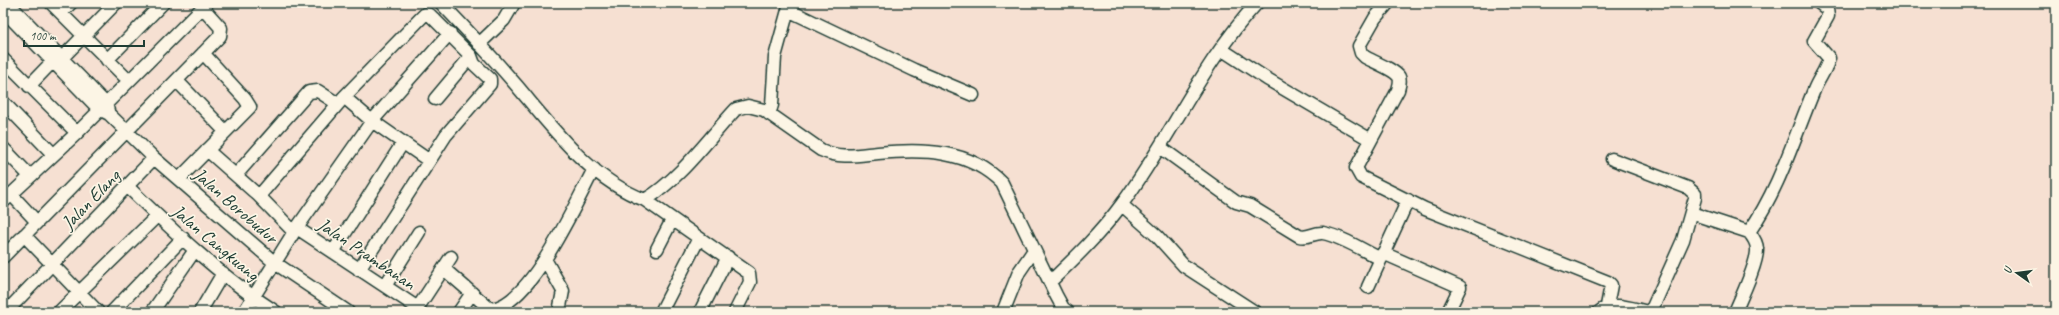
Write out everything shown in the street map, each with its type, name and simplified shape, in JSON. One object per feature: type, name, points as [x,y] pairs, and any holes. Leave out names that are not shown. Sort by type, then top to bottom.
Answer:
[{"type":"street","points":[[8,3],[58,59]]},
{"type":"street","points":[[51,3],[124,76]]},
{"type":"street","points":[[61,13],[71,3]]},
{"type":"street","points":[[29,86],[84,36],[116,3]]},
{"type":"street","points":[[107,60],[163,3]]},
{"type":"street","points":[[441,3],[517,86],[554,131],[594,169],[616,186],[645,200],[749,273],[750,278],[735,312]]},
{"type":"street","points":[[479,44],[504,20],[514,3]]},
{"type":"street","points":[[1050,282],[1084,248],[1122,205],[1221,49],[1258,3]]},
{"type":"street","points":[[1388,3],[1375,18],[1359,46],[1361,53],[1365,57],[1394,72],[1399,76],[1400,81],[1398,90],[1356,168],[1357,172],[1364,179],[1425,209],[1608,282],[1611,285],[1611,291],[1603,309]]},
{"type":"street","points":[[1749,232],[1786,164],[1814,89],[1828,64],[1829,58],[1814,41],[1828,16],[1827,9],[1819,3]]},
{"type":"street","points":[[3,257],[177,81],[221,33],[221,28],[205,6],[105,109],[6,197],[37,222]]},
{"type":"street","points":[[769,114],[772,105],[775,57],[789,7],[914,70],[973,95]]},
{"type":"street","points":[[3,10],[58,59]]},
{"type":"street","points":[[259,196],[341,100],[425,14],[430,15],[450,33],[471,56],[474,64],[490,79],[490,84],[446,135],[428,160],[359,270]]},
{"type":"street","name":"Jalan Cangkuang","points":[[127,186],[157,216],[195,250],[253,297],[296,230],[372,121],[450,33]]},
{"type":"street","points":[[1221,49],[1267,79],[1371,140]]},
{"type":"street","points":[[179,179],[225,131],[247,111],[250,105],[203,53]]},
{"type":"street","points":[[435,99],[471,56]]},
{"type":"street","points":[[3,59],[77,133]]},
{"type":"street","name":"Jalan Borobudur","points":[[58,59],[126,132],[154,158],[275,262],[348,312]]},
{"type":"street","points":[[177,81],[225,131]]},
{"type":"street","points":[[236,175],[309,92],[318,91],[341,100],[402,144],[428,160]]},
{"type":"street","points":[[3,102],[53,154]]},
{"type":"street","points":[[645,200],[660,191],[676,176],[736,109],[742,107],[753,106],[764,110],[821,150],[831,155],[851,157],[908,150],[937,152],[962,158],[975,163],[996,177],[1002,183],[1063,308],[1068,312]]},
{"type":"street","points":[[333,252],[402,144]]},
{"type":"street","points":[[1160,147],[1236,202],[1250,206],[1298,236],[1307,237],[1318,233],[1331,235],[1460,287],[1448,312]]},
{"type":"street","points":[[3,148],[30,176]]},
{"type":"street","name":"Jalan Prambanan","points":[[207,150],[296,230],[385,286],[416,310]]},
{"type":"street","name":"Jalan Elang","points":[[6,312],[154,158]]},
{"type":"street","points":[[1603,309],[1616,306],[1648,312],[1653,307],[1683,240],[1695,198],[1693,190],[1612,159]]},
{"type":"street","points":[[444,269],[490,309],[494,309],[515,298],[546,260],[594,169]]},
{"type":"street","points":[[1368,287],[1408,200]]},
{"type":"street","points":[[1122,205],[1157,236],[1184,266],[1255,312]]},
{"type":"street","points":[[1691,213],[1749,232],[1756,243],[1756,255],[1735,312]]},
{"type":"street","points":[[59,312],[157,216]]},
{"type":"street","points":[[657,249],[672,220]]},
{"type":"street","points":[[385,286],[420,232]]},
{"type":"street","points":[[24,235],[78,294],[98,312]]},
{"type":"street","points":[[112,312],[182,238]]},
{"type":"street","points":[[661,312],[699,238]]},
{"type":"street","points":[[152,312],[195,250]]},
{"type":"street","points":[[1003,312],[1018,272],[1034,250]]},
{"type":"street","points":[[416,310],[451,257]]},
{"type":"street","points":[[700,312],[728,257]]},
{"type":"street","points":[[546,260],[563,291],[560,312]]},
{"type":"street","points":[[200,312],[223,273]]},
{"type":"street","points":[[459,312],[472,293]]},
{"type":"street","points":[[244,312],[253,297],[276,312]]}]
